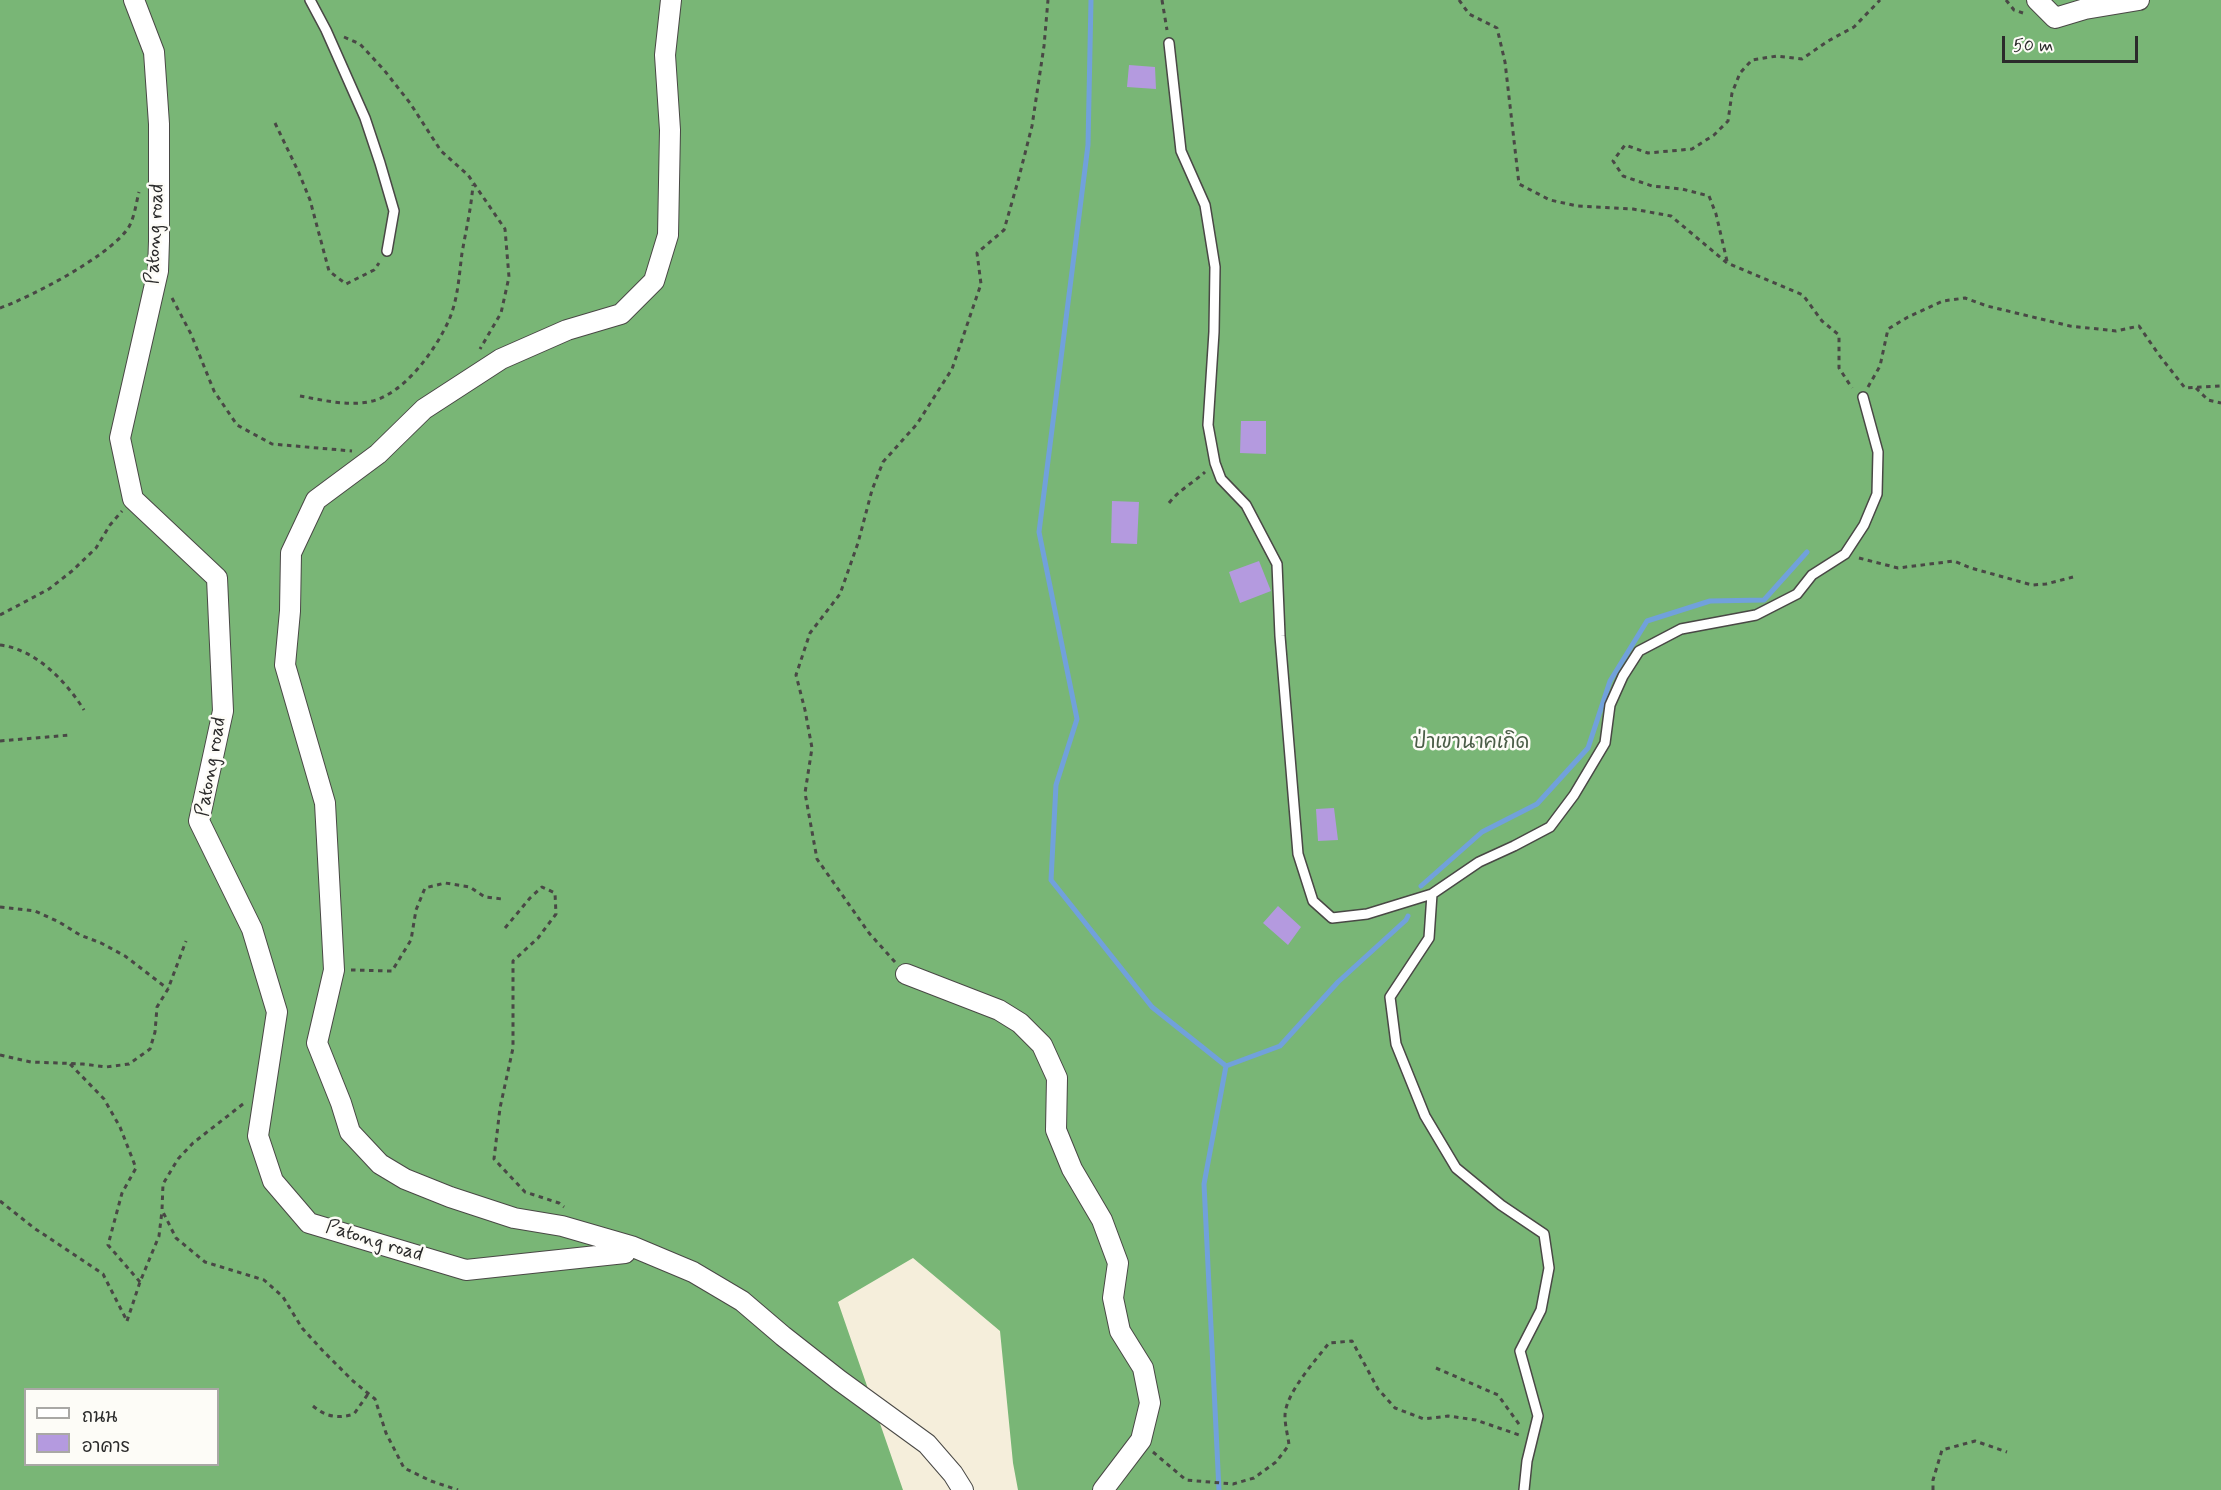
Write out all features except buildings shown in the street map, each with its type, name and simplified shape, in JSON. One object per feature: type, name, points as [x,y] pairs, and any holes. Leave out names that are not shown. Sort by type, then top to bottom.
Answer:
[{"type":"street","name":"Patong road","points":[[134,0],[154,52],[159,124],[158,271],[120,438],[133,499],[217,578],[223,711],[199,822],[252,929],[277,1012],[258,1136],[273,1181],[309,1223],[466,1270],[625,1253]]},
{"type":"street","points":[[671,0],[665,56],[670,130],[668,235],[654,281],[621,314],[567,330],[501,359],[424,409],[378,454],[316,500],[291,554],[290,611],[285,665],[325,803],[334,970],[317,1043],[350,1132],[380,1164],[405,1179],[450,1197],[514,1218],[562,1226],[631,1246],[693,1272],[742,1301],[801,1351],[927,1444],[953,1474],[963,1490]]},
{"type":"street","points":[[2037,0],[2055,18],[2085,9],[2139,0]]},
{"type":"street","points":[[906,974],[999,1010],[1020,1023],[1042,1045],[1057,1078],[1056,1130],[1072,1169],[1102,1220],[1118,1263],[1113,1299],[1120,1331],[1143,1368],[1150,1403],[1141,1440],[1103,1490]]},
{"type":"lane","points":[[310,0],[326,30],[365,118],[394,211],[387,251]]},
{"type":"lane","points":[[1169,43],[1181,151],[1205,205],[1215,267],[1214,332],[1208,425],[1215,463],[1221,479],[1246,505],[1277,564],[1280,636],[1298,854],[1313,901],[1332,918],[1367,914],[1432,894],[1479,862],[1550,827],[1574,795],[1605,743],[1611,705],[1623,676],[1639,651],[1681,629],[1756,615],[1797,594],[1812,575],[1845,554],[1864,525],[1877,494],[1878,452],[1863,396]]},
{"type":"lane","points":[[1432,894],[1429,938],[1390,998],[1396,1044],[1425,1116],[1456,1168],[1501,1204],[1544,1234],[1549,1268],[1541,1310],[1520,1351],[1538,1416],[1527,1461],[1524,1490]]},
{"type":"path","points":[[906,974],[869,933],[817,858],[805,794],[812,747],[796,675],[810,633],[840,594],[883,462],[917,424],[952,369],[981,284],[977,253],[1004,230],[1032,126],[1044,46],[1048,0]]},
{"type":"path","points":[[1162,0],[1169,43]]},
{"type":"path","points":[[1459,0],[1469,14],[1497,28],[1505,62],[1519,184],[1550,200],[1577,206],[1633,208],[1671,216],[1727,263],[1803,295],[1822,321],[1839,335],[1839,368],[1851,387],[1863,396],[1880,366],[1888,329],[1943,301],[1965,298],[1987,306],[2070,326],[2116,331],[2139,326],[2185,388],[2221,386]]},
{"type":"path","points":[[1727,263],[1716,214],[1709,196],[1682,189],[1652,186],[1623,176],[1613,160],[1625,145],[1648,153],[1692,148],[1699,144],[1714,135],[1728,121],[1732,93],[1740,73],[1752,60],[1778,57],[1802,59],[1854,27],[1880,0]]},
{"type":"path","points":[[326,30],[360,44],[410,103],[441,151],[468,175],[505,229],[508,277],[501,313],[475,358],[478,374]]},
{"type":"path","points":[[275,123],[291,154],[309,200],[328,271],[346,284],[374,270],[387,251]]},
{"type":"path","points":[[300,396],[341,403],[369,402],[397,389],[415,373],[434,347],[449,319],[458,288],[471,213],[473,184]]},
{"type":"path","points":[[0,308],[54,282],[104,252],[128,230],[140,188]]},
{"type":"path","points":[[158,271],[191,334],[214,391],[237,425],[272,444],[338,448],[378,454]]},
{"type":"path","points":[[2196,388],[2208,400],[2221,403]]},
{"type":"path","points":[[1169,503],[1179,491],[1193,483],[1215,463]]},
{"type":"path","points":[[0,615],[49,589],[72,571],[96,548],[110,525],[133,499]]},
{"type":"path","points":[[1845,554],[1898,568],[1954,561],[2032,585],[2073,577]]},
{"type":"path","points":[[0,645],[15,646],[53,672],[70,688],[84,710]]},
{"type":"path","points":[[0,741],[70,735]]},
{"type":"path","points":[[334,970],[392,971],[411,940],[416,910],[425,888],[445,883],[470,887],[485,897],[502,899]]},
{"type":"path","points":[[506,928],[542,887],[555,893],[556,914],[538,938],[513,961],[515,984],[513,1048],[500,1108],[494,1159],[525,1192],[560,1203],[567,1211]]},
{"type":"path","points":[[0,907],[35,911],[59,922],[80,935],[125,956],[168,989]]},
{"type":"path","points":[[0,1055],[31,1062],[106,1067],[129,1064],[150,1049],[155,1032],[157,1007],[168,989],[186,941]]},
{"type":"path","points":[[69,1063],[104,1099],[120,1127],[135,1168],[122,1193],[108,1245],[140,1282]]},
{"type":"path","points":[[0,1201],[34,1228],[103,1274],[127,1321],[159,1236],[163,1184],[178,1159],[193,1143],[266,1086]]},
{"type":"path","points":[[162,1210],[176,1238],[204,1262],[264,1280],[283,1297],[302,1328],[353,1381],[375,1399],[386,1433],[404,1468],[431,1481],[458,1490]]},
{"type":"path","points":[[1141,1440],[1186,1480],[1233,1484],[1254,1478],[1276,1461],[1289,1445],[1285,1414],[1293,1392],[1311,1366],[1329,1343],[1352,1341],[1377,1389],[1395,1408],[1424,1419],[1448,1416],[1476,1420],[1532,1440]]},
{"type":"path","points":[[1436,1368],[1498,1395],[1532,1440]]},
{"type":"path","points":[[314,1406],[323,1414],[341,1418],[354,1414],[368,1394]]},
{"type":"path","points":[[1933,1490],[1933,1480],[1942,1450],[1975,1441],[2007,1452]]},
{"type":"green space","name":"ป่าเขานาคเกิด","points":[[0,0],[2221,0],[2221,1490],[1018,1490],[1013,1463],[1000,1331],[913,1258],[838,1302],[903,1490],[0,1490]]},
{"type":"waterway","points":[[1091,0],[1088,145],[1039,532],[1077,719],[1056,785],[1051,880],[1152,1007],[1226,1066],[1204,1184],[1219,1490]]},
{"type":"waterway","points":[[1421,886],[1482,832],[1537,804],[1588,748],[1610,681],[1647,621],[1710,601],[1764,600],[1807,552]]},
{"type":"waterway","points":[[1226,1066],[1280,1046],[1338,982],[1408,916]]}]
